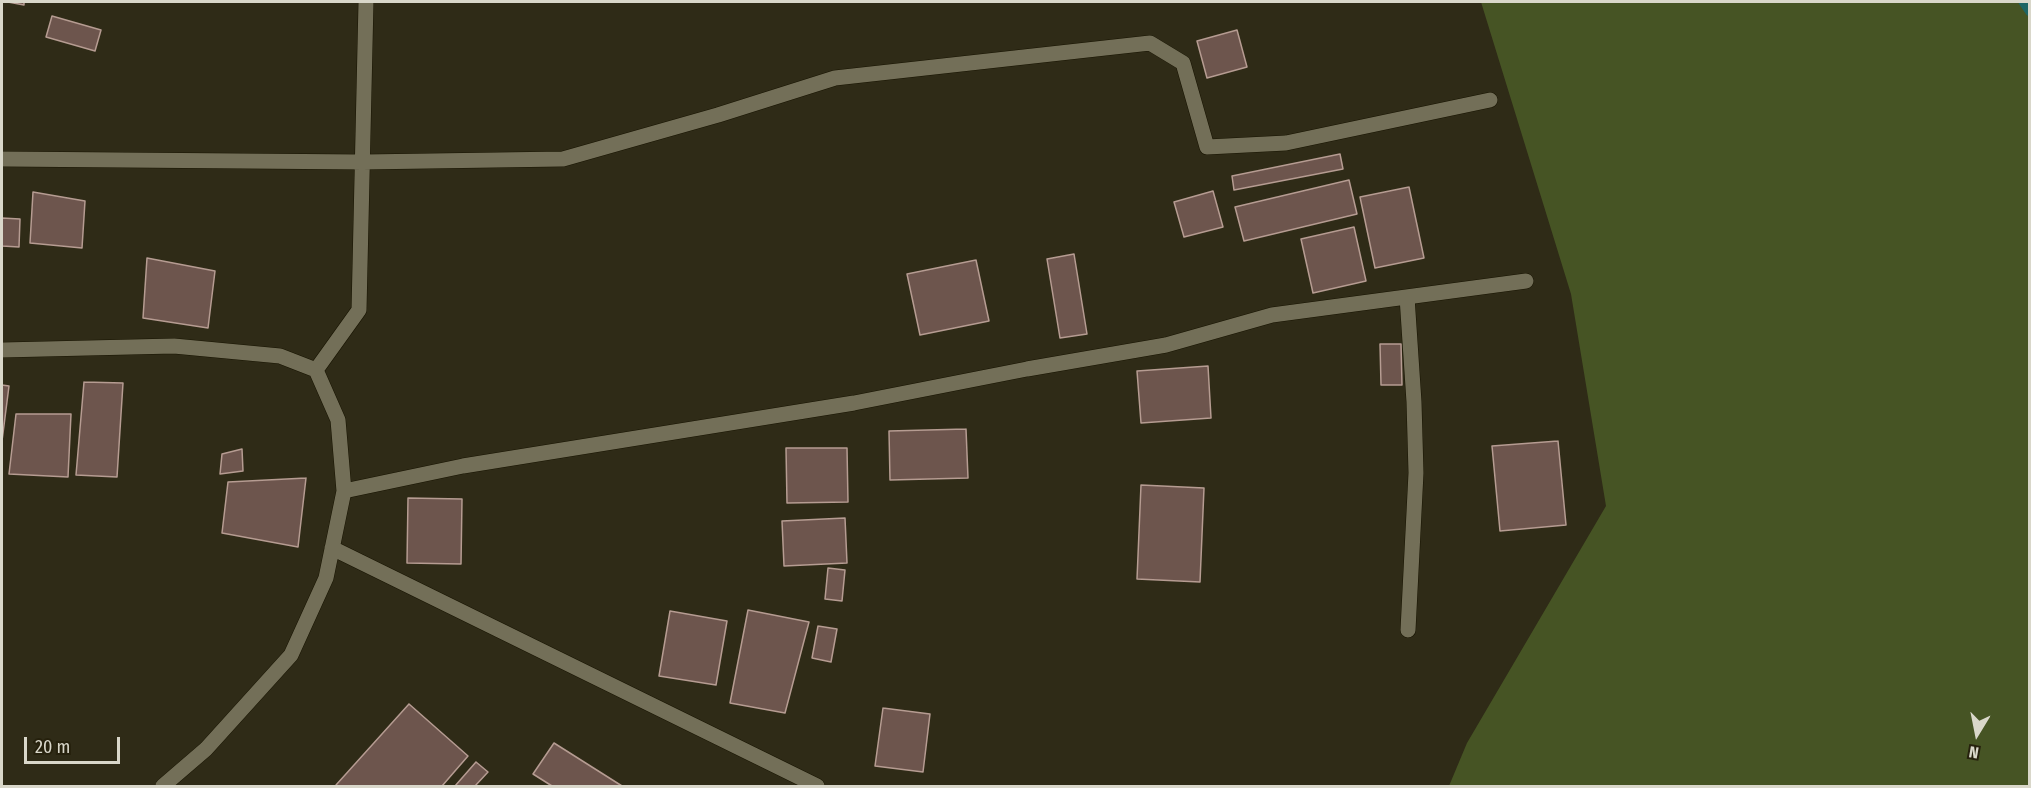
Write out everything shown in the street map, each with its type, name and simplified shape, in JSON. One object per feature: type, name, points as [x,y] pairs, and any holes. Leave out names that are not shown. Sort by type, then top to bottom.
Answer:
[{"type":"street","points":[[316,370],[359,310],[366,2]]},
{"type":"street","points":[[2,159],[363,162],[563,159],[718,115],[835,78],[1150,43],[1183,63],[1207,147],[1286,143],[1490,100]]},
{"type":"street","points":[[344,491],[462,466],[854,403],[1027,369],[1166,345],[1272,315],[1526,281]]},
{"type":"street","points":[[1407,297],[1416,473],[1408,630]]},
{"type":"street","points":[[2,350],[174,346],[280,356],[316,370],[338,420],[344,491],[326,578],[291,655],[206,749],[163,786]]},
{"type":"street","points":[[332,548],[817,786]]},
{"type":"green space","points":[[1481,2],[2029,2],[2029,786],[1449,786],[1467,743],[1606,506],[1571,294]]},
{"type":"building","points":[[8,2],[24,2],[24,5]]},
{"type":"building","points":[[52,16],[101,30],[95,51],[46,37]]},
{"type":"building","points":[[1237,30],[1247,67],[1207,78],[1197,41]]},
{"type":"building","points":[[1340,154],[1343,169],[1234,190],[1232,176]]},
{"type":"building","points":[[1349,180],[1357,214],[1244,241],[1235,207]]},
{"type":"building","points":[[1409,187],[1424,258],[1375,268],[1360,197]]},
{"type":"building","points":[[1213,191],[1223,227],[1184,237],[1174,202]]},
{"type":"building","points":[[33,192],[85,201],[82,248],[30,243]]},
{"type":"building","points":[[2,218],[20,219],[19,247],[2,246]]},
{"type":"building","points":[[1354,227],[1366,281],[1313,293],[1301,239]]},
{"type":"building","points":[[1074,254],[1087,334],[1060,338],[1047,259]]},
{"type":"building","points":[[147,258],[215,271],[208,328],[143,318]]},
{"type":"building","points":[[976,260],[989,321],[920,335],[907,274]]},
{"type":"building","points":[[1380,344],[1401,344],[1402,385],[1381,385]]},
{"type":"building","points":[[1208,366],[1211,418],[1141,423],[1137,371]]},
{"type":"building","points":[[84,382],[123,383],[117,477],[76,475]]},
{"type":"building","points":[[2,385],[9,386],[2,441]]},
{"type":"building","points":[[16,414],[71,414],[68,477],[9,474]]},
{"type":"building","points":[[966,429],[968,478],[890,480],[889,431]]},
{"type":"building","points":[[1558,441],[1566,525],[1500,531],[1492,446]]},
{"type":"building","points":[[786,448],[847,448],[848,502],[787,503]]},
{"type":"building","points":[[242,449],[243,471],[220,474],[222,454]]},
{"type":"building","points":[[306,478],[298,547],[222,533],[228,482]]},
{"type":"building","points":[[1141,485],[1204,488],[1200,582],[1137,579]]},
{"type":"building","points":[[408,498],[462,499],[461,564],[407,563]]},
{"type":"building","points":[[845,518],[847,563],[784,566],[782,521]]},
{"type":"building","points":[[828,568],[845,570],[842,601],[825,599]]},
{"type":"building","points":[[748,610],[809,622],[785,713],[730,703]]},
{"type":"building","points":[[670,611],[727,621],[716,685],[659,676]]},
{"type":"building","points":[[818,626],[837,629],[831,662],[812,658]]},
{"type":"building","points":[[409,704],[468,756],[442,786],[337,786],[336,785]]},
{"type":"building","points":[[883,708],[930,714],[923,772],[875,766]]},
{"type":"building","points":[[554,743],[622,786],[552,786],[533,774]]},
{"type":"building","points":[[476,762],[488,772],[475,786],[455,786]]},
{"type":"waterway","points":[[2023,2],[2030,12]]}]
